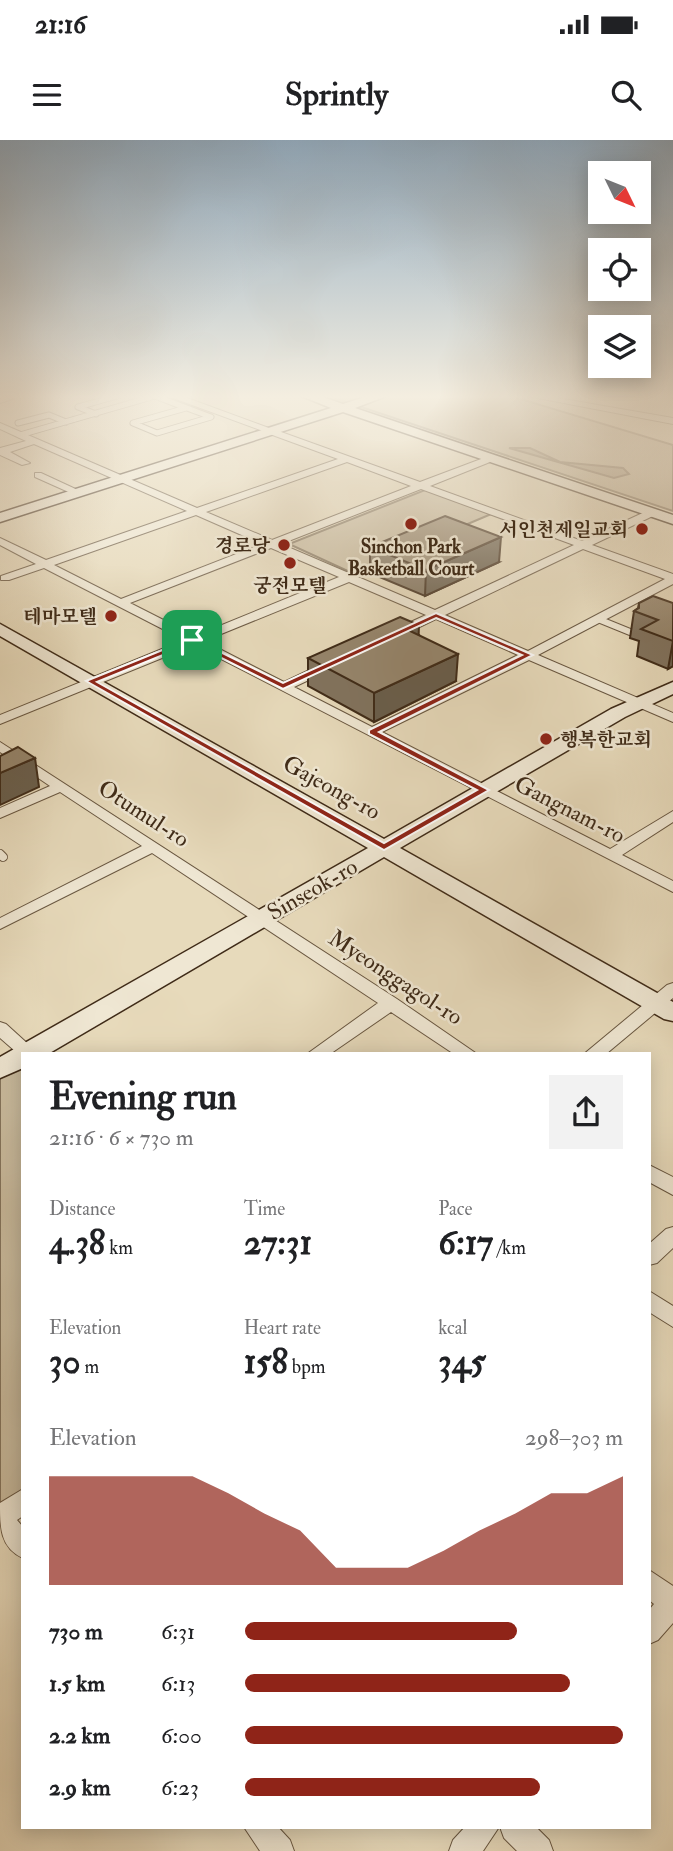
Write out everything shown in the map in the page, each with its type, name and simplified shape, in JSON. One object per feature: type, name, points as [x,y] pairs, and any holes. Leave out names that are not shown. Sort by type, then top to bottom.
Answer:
[{"type":"street","points":[[38,475],[77,492]]},
{"type":"street","points":[[113,475],[673,718]]},
{"type":"street","points":[[0,518],[130,475]]},
{"type":"street","points":[[5,578],[302,475]]},
{"type":"street","points":[[391,475],[673,579]]},
{"type":"street","points":[[120,603],[450,475]]},
{"type":"street","points":[[541,475],[673,520]]},
{"type":"street","points":[[377,643],[651,513]]},
{"type":"street","name":"Gangnam-ro","points":[[0,541],[673,887]]},
{"type":"street","points":[[0,720],[90,681],[348,578]]},
{"type":"street","points":[[372,732],[598,619],[638,602],[673,579]]},
{"type":"street","name":"Gajeong-ro","points":[[0,629],[664,1008]]},
{"type":"street","points":[[283,687],[342,659]]},
{"type":"street","name":"Sinseok-ro","points":[[30,1052],[618,713],[673,687]]},
{"type":"street","name":"Otumul-ro","points":[[1,748],[262,918]]},
{"type":"street","points":[[0,814],[61,786]]},
{"type":"street","points":[[611,855],[673,815]]},
{"type":"street","points":[[0,925],[153,847]]},
{"type":"street","name":"Myeonggagol-ro","points":[[262,918],[465,1052]]},
{"type":"street","points":[[596,1052],[664,1008],[673,989]]},
{"type":"street","points":[[319,1052],[391,1003]]},
{"type":"street","points":[[0,1028],[25,1052]]},
{"type":"street","name":"Sinseok-ro","points":[[0,1069],[21,1057]]},
{"type":"street","points":[[651,1173],[673,1187]]},
{"type":"street","points":[[651,1255],[673,1234]]},
{"type":"street","points":[[651,1302],[673,1318]]},
{"type":"street","points":[[21,1503],[0,1519],[21,1544]]},
{"type":"street","points":[[651,1585],[673,1603],[651,1629]]},
{"type":"street","points":[[261,1829],[279,1851]]},
{"type":"street","points":[[464,1851],[482,1829]]},
{"type":"street","points":[[517,1829],[538,1851]]},
{"type":"lane","points":[[598,619],[630,632]]},
{"type":"shaded area","points":[[565,475],[673,475],[673,511]]},
{"type":"shaded area","points":[[603,475],[626,475],[614,478]]},
{"type":"shaded area","points":[[430,488],[496,512],[352,573],[289,544]]},
{"type":"shaded area","points":[[21,1057],[21,1502],[0,1518],[0,1069]]},
{"type":"building","points":[[445,516],[501,537],[426,570],[370,547]]},
{"type":"building","points":[[653,596],[673,603],[673,641],[641,629],[658,620],[634,611],[639,608],[639,603]]},
{"type":"building","points":[[400,617],[419,625],[408,630],[458,654],[374,693],[308,658]]},
{"type":"building","points":[[18,747],[35,758],[0,773],[0,756]]},
{"type":"place","name":"Sinchon Park Basketball Court","points":[[411,524]]},
{"type":"place","name":"서인천제일교회","points":[[642,529]]},
{"type":"place","name":"경로당","points":[[284,545]]},
{"type":"place","name":"궁전모텔","points":[[290,563]]},
{"type":"place","name":"테마모텔","points":[[111,616]]},
{"type":"place","name":"행복한교회","points":[[546,739]]},
{"type":"route","points":[[436,615],[529,655],[372,732],[484,790],[384,847],[90,681],[192,640],[283,687],[436,615]]}]
